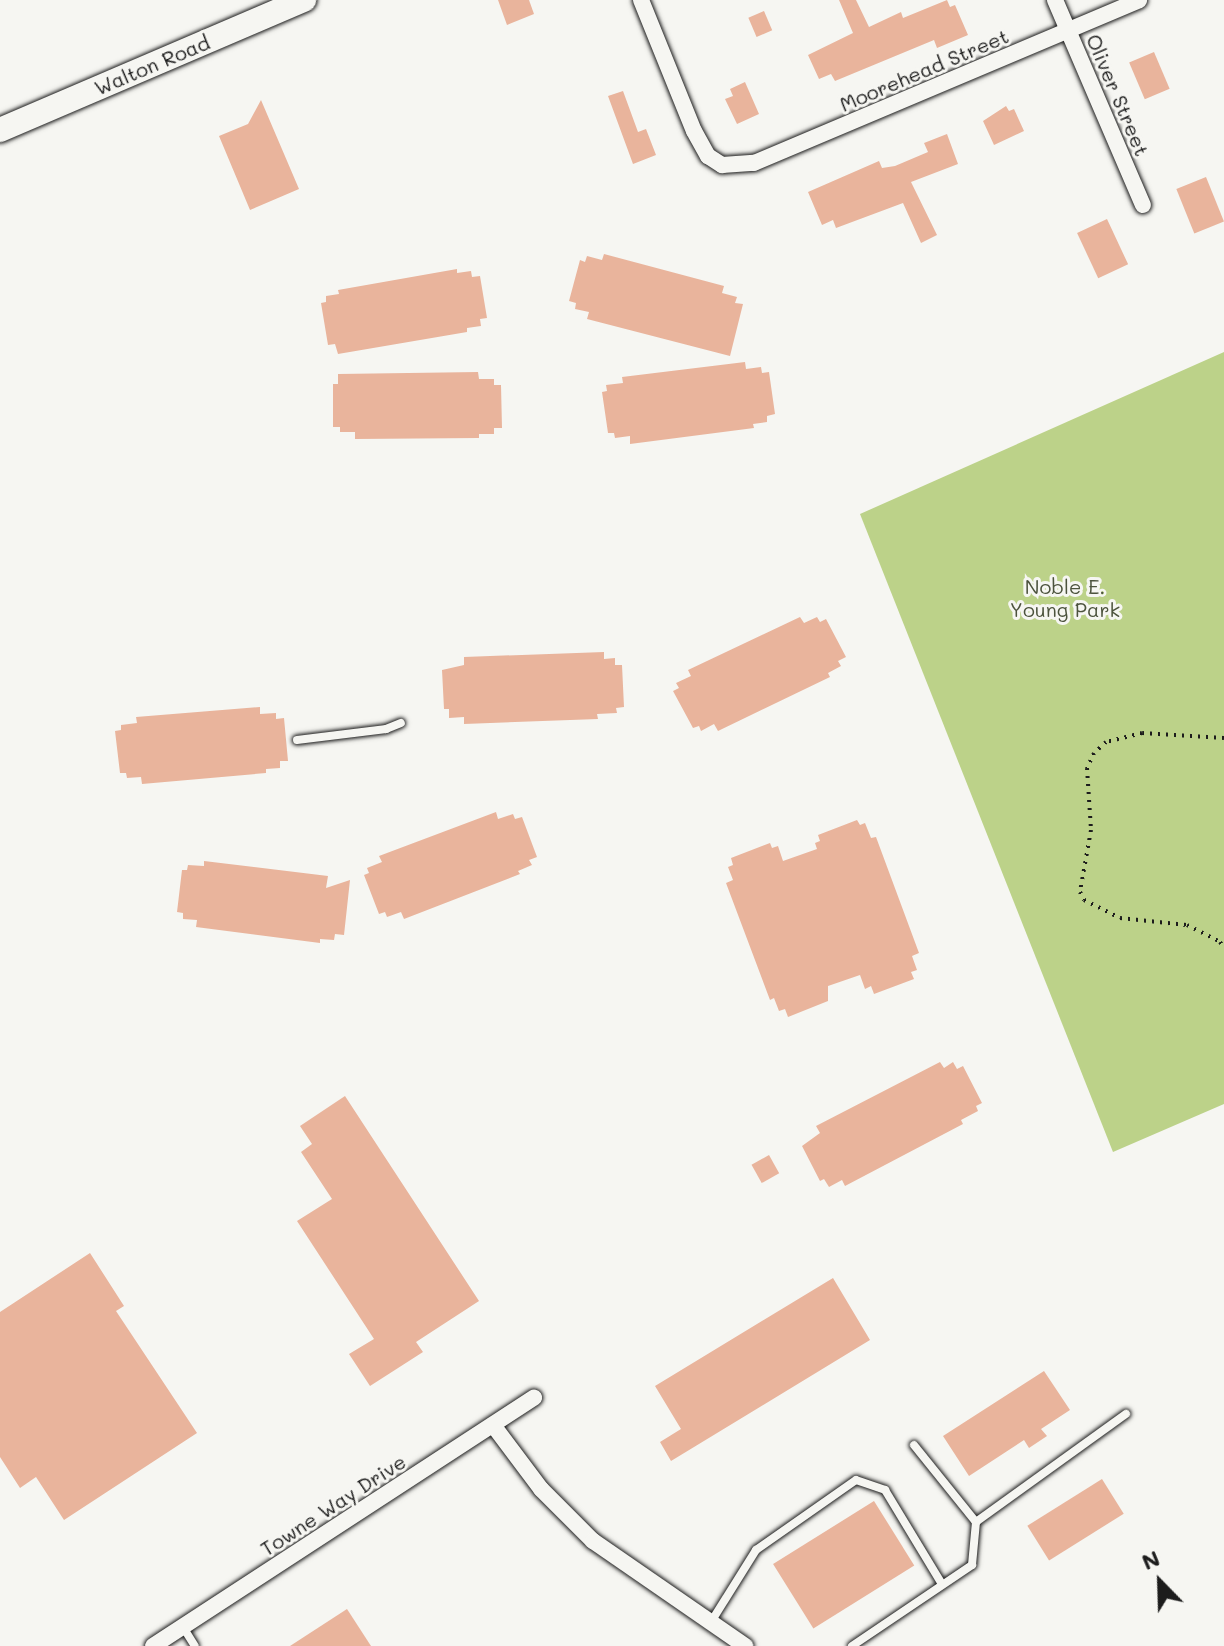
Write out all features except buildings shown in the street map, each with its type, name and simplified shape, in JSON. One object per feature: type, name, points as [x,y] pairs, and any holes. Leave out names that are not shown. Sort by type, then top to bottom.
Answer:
[{"type":"street","name":"Walton Road","points":[[0,130],[304,0]]},
{"type":"street","name":"Moorehead Street","points":[[641,0],[694,131],[708,156],[722,165],[754,163],[767,158],[1139,0]]},
{"type":"street","name":"Oliver Street","points":[[1055,0],[1143,205]]},
{"type":"street","name":"Towne Way Drive","points":[[153,1646],[534,1398]]},
{"type":"street","points":[[493,1425],[541,1489],[593,1541],[745,1646]]},
{"type":"lane","points":[[297,740],[386,729],[401,723]]},
{"type":"lane","points":[[976,1522],[1126,1414]]},
{"type":"lane","points":[[852,1646],[972,1565],[976,1522],[914,1445]]},
{"type":"lane","points":[[710,1623],[756,1550],[856,1480],[885,1490],[942,1584]]},
{"type":"lane","points":[[183,1627],[195,1646]]},
{"type":"path","points":[[1224,738],[1142,733],[1106,742],[1094,753],[1087,768],[1091,830],[1080,892],[1084,900],[1097,909],[1120,918],[1187,925],[1224,948]]},
{"type":"green space","name":"Noble E. Young Park","points":[[1224,352],[1224,1104],[1113,1152],[860,514]]}]
